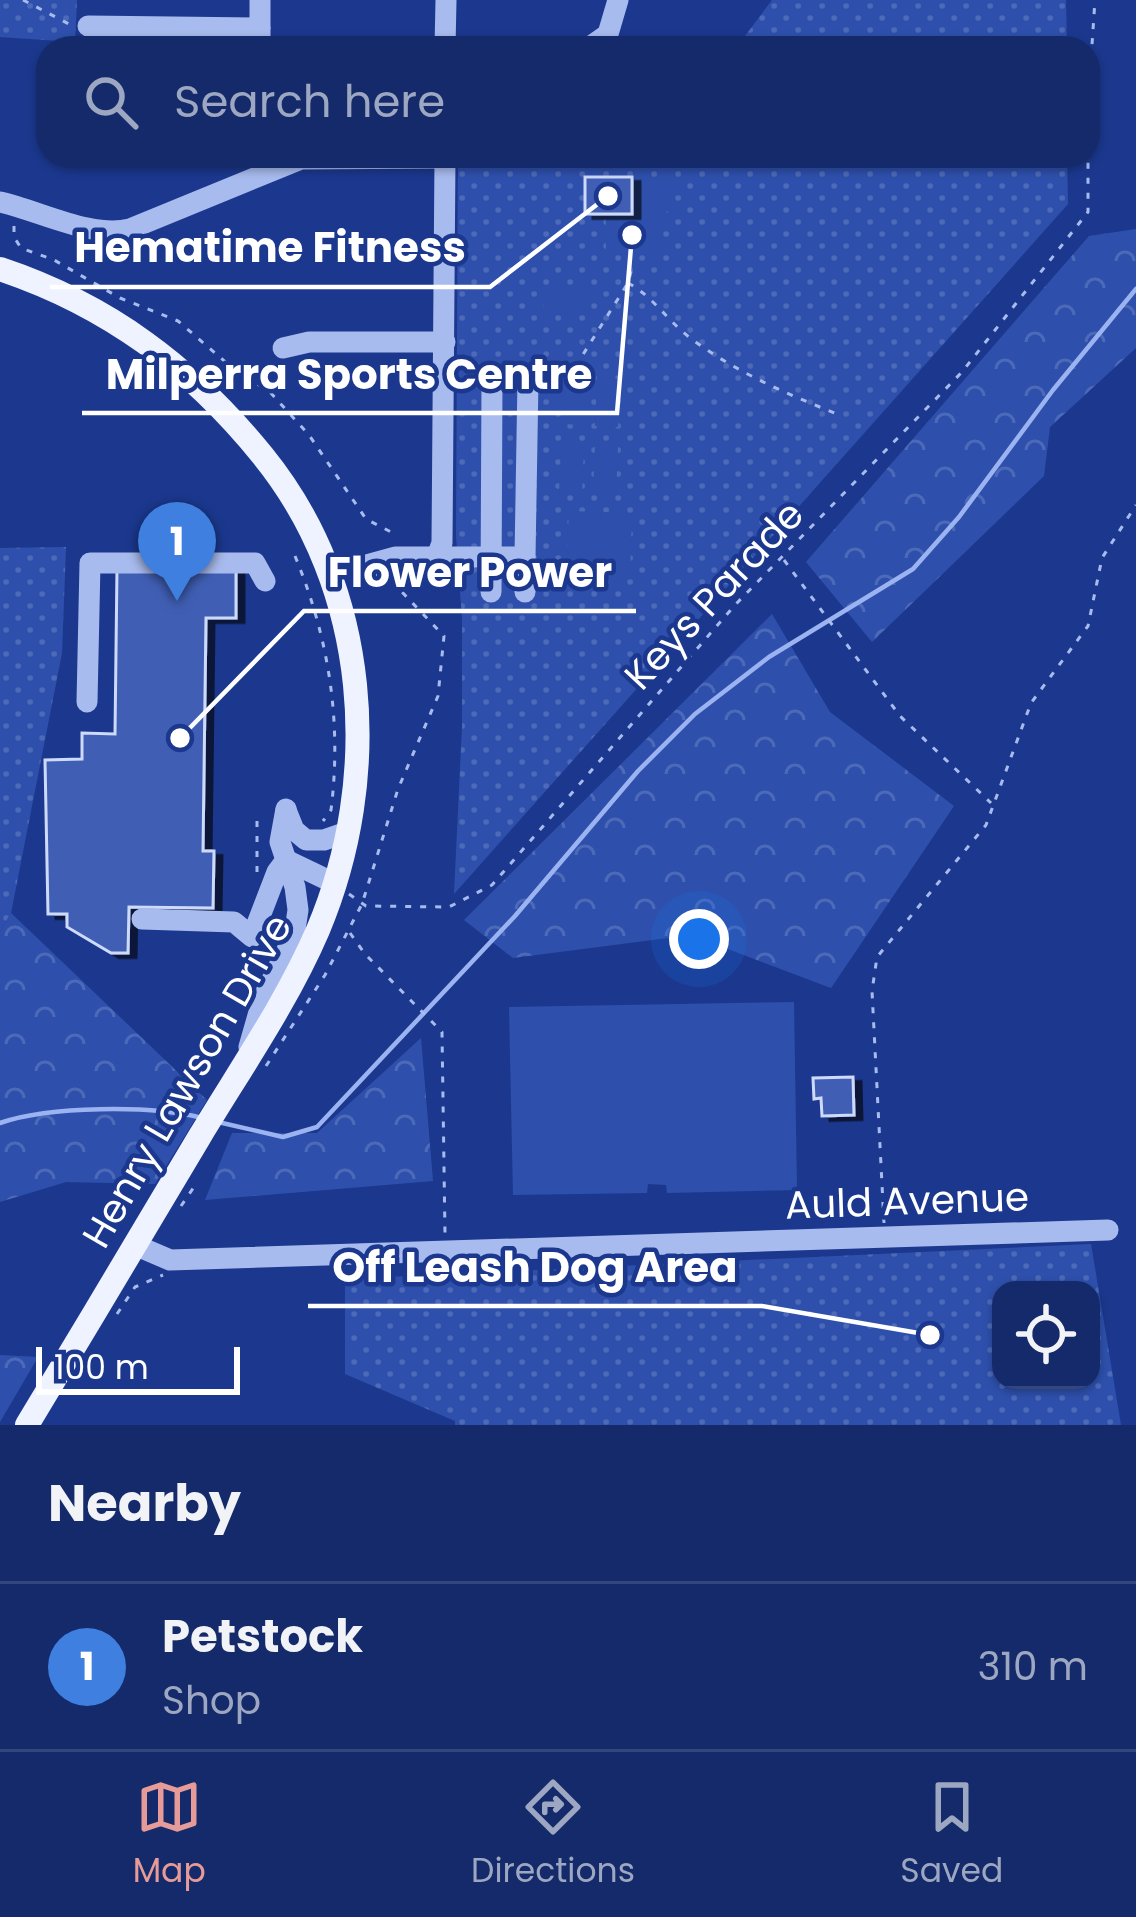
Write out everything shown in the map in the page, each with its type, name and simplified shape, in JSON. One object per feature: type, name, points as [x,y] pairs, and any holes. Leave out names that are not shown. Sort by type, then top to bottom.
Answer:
[{"type":"main road","name":"Henry Lawson Drive","points":[[0,269],[98,310],[154,346],[244,433],[284,484],[318,543],[347,625],[357,728],[347,832],[334,883],[303,961],[27,1425]]},
{"type":"street","points":[[260,0],[260,36]]},
{"type":"street","points":[[446,0],[446,36]]},
{"type":"street","points":[[605,36],[617,0]]},
{"type":"street","points":[[88,26],[231,36]]},
{"type":"street","points":[[9,204],[111,233],[130,229],[258,168]]},
{"type":"street","points":[[332,578],[358,571],[427,570],[433,567],[442,537],[446,168]]},
{"type":"street","points":[[283,348],[309,341],[445,342]]},
{"type":"street","points":[[491,592],[492,379]]},
{"type":"street","points":[[525,592],[528,379]]},
{"type":"street","points":[[436,557],[525,557]]},
{"type":"street","points":[[87,702],[90,563],[255,563],[265,581]]},
{"type":"street","points":[[246,1060],[263,998],[295,937],[298,910],[280,842],[286,809],[294,830],[306,840],[347,832]]},
{"type":"street","points":[[286,860],[334,883]]},
{"type":"street","points":[[142,920],[234,922],[252,937],[286,860]]},
{"type":"street","name":"Auld Avenue","points":[[135,1245],[170,1260],[1108,1230]]},
{"type":"path","points":[[22,0],[67,24],[88,26]]},
{"type":"path","points":[[1093,36],[1095,0]]},
{"type":"path","name":"Keys Parade","points":[[362,904],[449,907],[492,885],[735,605],[962,372],[1088,212],[1088,168]]},
{"type":"path","points":[[9,204],[21,248],[178,321],[237,372],[269,391],[309,435],[366,519],[391,532],[397,543]]},
{"type":"path","points":[[528,379],[527,370],[577,364],[628,284],[633,264]]},
{"type":"path","points":[[628,284],[641,290],[691,339],[773,388],[837,414]]},
{"type":"path","points":[[884,1237],[872,991],[877,957],[986,826],[1031,703],[1088,626],[1102,558],[1136,505]]},
{"type":"path","points":[[295,556],[317,615],[336,724],[331,810],[317,825]]},
{"type":"path","points":[[782,559],[900,716],[992,805]]},
{"type":"path","points":[[399,585],[406,601],[443,632],[442,675],[349,931],[365,954],[436,1024],[444,1044],[445,1237]]},
{"type":"path","points":[[257,820],[257,887]]},
{"type":"path","points":[[334,883],[362,904]]},
{"type":"path","points":[[111,1323],[135,1286],[178,1271]]},
{"type":"green space","points":[[0,0],[77,0],[75,36],[0,37]]},
{"type":"green space","points":[[772,0],[1066,0],[1067,36],[745,36]]},
{"type":"green space","points":[[458,168],[1067,168],[1068,204],[454,894],[462,727],[456,535]]},
{"type":"green space","points":[[634,181],[674,181],[674,208],[658,217],[658,255],[606,254],[606,217],[633,216]]},
{"type":"green space","points":[[1136,229],[1136,348],[1050,427],[1044,476],[872,642],[806,562],[1089,236]]},
{"type":"green space","points":[[589,285],[590,313],[544,314],[542,287]]},
{"type":"green space","points":[[564,375],[587,376],[585,425],[562,424]]},
{"type":"green space","points":[[597,377],[620,379],[618,427],[595,426]]},
{"type":"green space","points":[[561,444],[584,445],[582,494],[559,493]]},
{"type":"green space","points":[[595,446],[618,447],[616,495],[593,494]]},
{"type":"green space","points":[[569,511],[598,512],[597,573],[566,573]]},
{"type":"green space","points":[[602,512],[632,513],[630,574],[600,574]]},
{"type":"green space","points":[[66,547],[62,653],[11,913],[0,932],[0,548]]},
{"type":"green space","points":[[772,614],[830,712],[954,806],[831,988],[691,935],[513,958],[464,920]]},
{"type":"green space","points":[[11,913],[207,1100],[155,1184],[66,1182],[0,1202],[0,932]]},
{"type":"green space","points":[[794,1002],[797,1190],[667,1193],[666,1185],[648,1184],[647,1193],[513,1195],[509,1007]]},
{"type":"green space","points":[[421,1038],[433,1181],[205,1200],[232,1133],[317,1133]]},
{"type":"green space","points":[[1091,1244],[1097,1281],[992,1281],[992,1389],[1100,1389],[1100,1298],[1121,1425],[455,1425],[455,1421],[345,1374],[345,1279]]},
{"type":"green space","points":[[0,1355],[38,1357],[0,1422]]},
{"type":"building","points":[[585,177],[632,177],[632,214],[585,214]]},
{"type":"building","points":[[117,568],[236,569],[236,618],[206,618],[203,851],[214,851],[213,908],[129,907],[128,953],[111,953],[67,927],[67,914],[48,914],[45,760],[82,759],[82,733],[115,734]]},
{"type":"building","points":[[853,1077],[854,1115],[822,1116],[821,1098],[814,1099],[813,1078]]},
{"type":"waterway","points":[[218,1122],[283,1137],[317,1127],[515,916],[638,771],[695,714],[769,657],[913,569],[1136,289]]},
{"type":"waterway","points":[[0,1123],[45,1113],[100,1109],[202,1118]]},
{"type":"place","name":"Hematime Fitness","points":[[608,196]]},
{"type":"place","name":"Milperra Sports Centre","points":[[632,235]]},
{"type":"place","name":"Petstock","points":[[177,601]]},
{"type":"place","name":"Flower Power","points":[[180,738]]},
{"type":"place","name":"Off Leash Dog Area","points":[[930,1335]]}]
